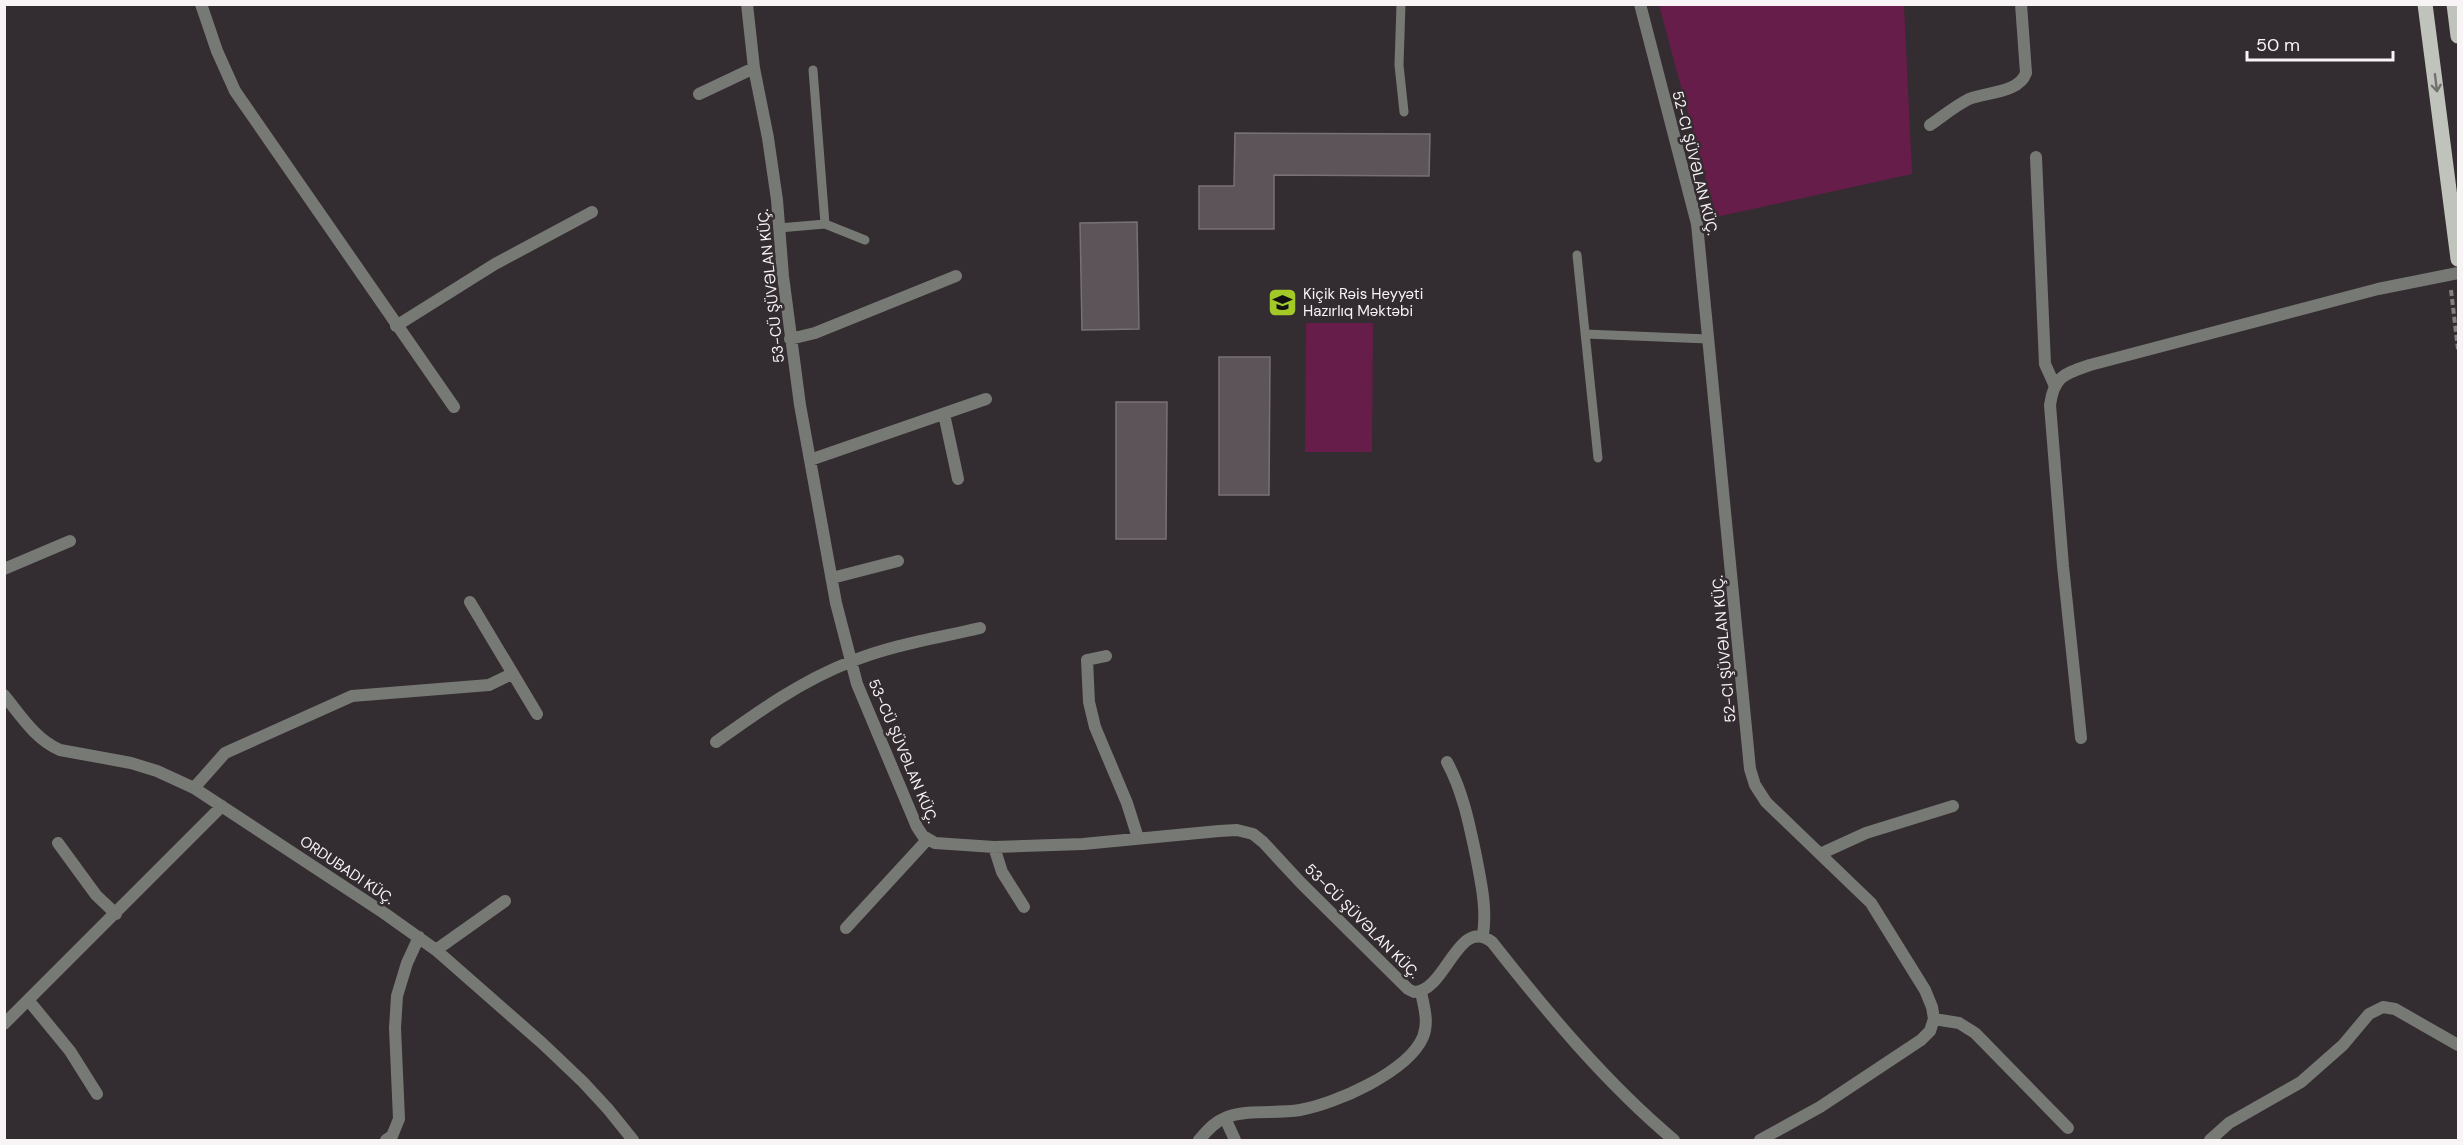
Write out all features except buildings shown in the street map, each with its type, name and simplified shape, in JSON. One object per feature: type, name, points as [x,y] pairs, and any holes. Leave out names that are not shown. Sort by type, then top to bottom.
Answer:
[{"type":"main road","points":[[2425,4],[2458,260]]},
{"type":"main road","points":[[2454,4],[2458,36]]},
{"type":"street","points":[[201,4],[216,51],[235,91],[454,407]]},
{"type":"street","name":"53-CÜ ŞÜVƏLAN KÜÇ.","points":[[747,4],[754,68],[768,138],[790,339],[810,460],[850,662],[868,713],[917,826],[927,840],[935,843],[994,847],[1043,846],[1237,830],[1253,834],[1408,989],[1420,992],[1428,989],[1465,942],[1475,935],[1483,935]]},
{"type":"street","name":"52-CI ŞÜVƏLAN KÜÇ.","points":[[1640,4],[1693,203],[1700,246],[1750,769],[1755,785],[1766,802],[1871,903],[1925,990],[1934,1019]]},
{"type":"street","points":[[1930,125],[1970,99],[2017,86],[2024,79],[2026,73],[2021,4]]},
{"type":"street","points":[[699,94],[754,68]]},
{"type":"street","points":[[2036,157],[2045,364],[2054,384],[2050,405],[2063,566],[2081,738]]},
{"type":"street","points":[[396,326],[495,264],[592,212]]},
{"type":"street","points":[[2054,384],[2063,376],[2090,365],[2378,289],[2458,273]]},
{"type":"street","points":[[790,339],[815,333],[956,276]]},
{"type":"street","points":[[810,460],[986,399]]},
{"type":"street","points":[[944,414],[958,478]]},
{"type":"street","points":[[4,569],[70,541]]},
{"type":"street","points":[[832,578],[898,561]]},
{"type":"street","points":[[470,602],[537,714]]},
{"type":"street","points":[[716,742],[797,687],[850,662],[895,648],[980,628]]},
{"type":"street","points":[[1106,656],[1087,660],[1089,702],[1095,727],[1129,809],[1138,838]]},
{"type":"street","points":[[194,788],[225,753],[352,696],[489,685],[512,674]]},
{"type":"street","name":"ORDUBADI KÜÇ.","points":[[4,695],[38,737],[49,745],[60,750],[131,763],[157,771],[194,788],[419,937],[543,1043],[583,1082],[633,1140]]},
{"type":"street","points":[[1447,762],[1459,784],[1466,806],[1485,906],[1483,935],[1492,942],[1553,1017],[1618,1089],[1674,1140]]},
{"type":"street","points":[[4,1024],[222,806]]},
{"type":"street","points":[[1820,854],[1866,833],[1953,806]]},
{"type":"street","points":[[846,928],[927,840]]},
{"type":"street","points":[[58,843],[96,895],[116,914]]},
{"type":"street","points":[[994,847],[1002,872],[1024,907]]},
{"type":"street","points":[[436,950],[505,901]]},
{"type":"street","points":[[386,1140],[392,1136],[399,1119],[395,1028],[398,996],[407,963],[419,937]]},
{"type":"street","points":[[1199,1140],[1214,1124],[1225,1118],[1322,1105],[1368,1084],[1409,1058],[1423,1039],[1426,1026],[1420,992]]},
{"type":"street","points":[[29,1001],[64,1043],[97,1094]]},
{"type":"street","points":[[2210,1140],[2229,1123],[2301,1082],[2343,1045],[2369,1014],[2383,1008],[2395,1009],[2458,1045]]},
{"type":"street","points":[[1760,1140],[1820,1107],[1921,1041],[1930,1031],[1934,1019],[1959,1023],[1975,1033],[2068,1128]]},
{"type":"street","points":[[1225,1118],[1235,1140]]},
{"type":"lane","points":[[1401,4],[1399,65],[1404,112]]},
{"type":"lane","points":[[813,70],[825,224]]},
{"type":"lane","points":[[779,228],[825,224],[865,240]]},
{"type":"lane","points":[[1577,255],[1598,458]]},
{"type":"lane","points":[[1585,334],[1708,339]]},
{"type":"shaded area","points":[[1659,5],[1904,5],[1912,174],[1716,217]]},
{"type":"shaded area","points":[[1306,323],[1373,323],[1372,452],[1305,452]]},
{"type":"place","name":"Kiçik Rəis Heyyəti Hazırlıq Məktəbi","points":[[1282,303]]}]
